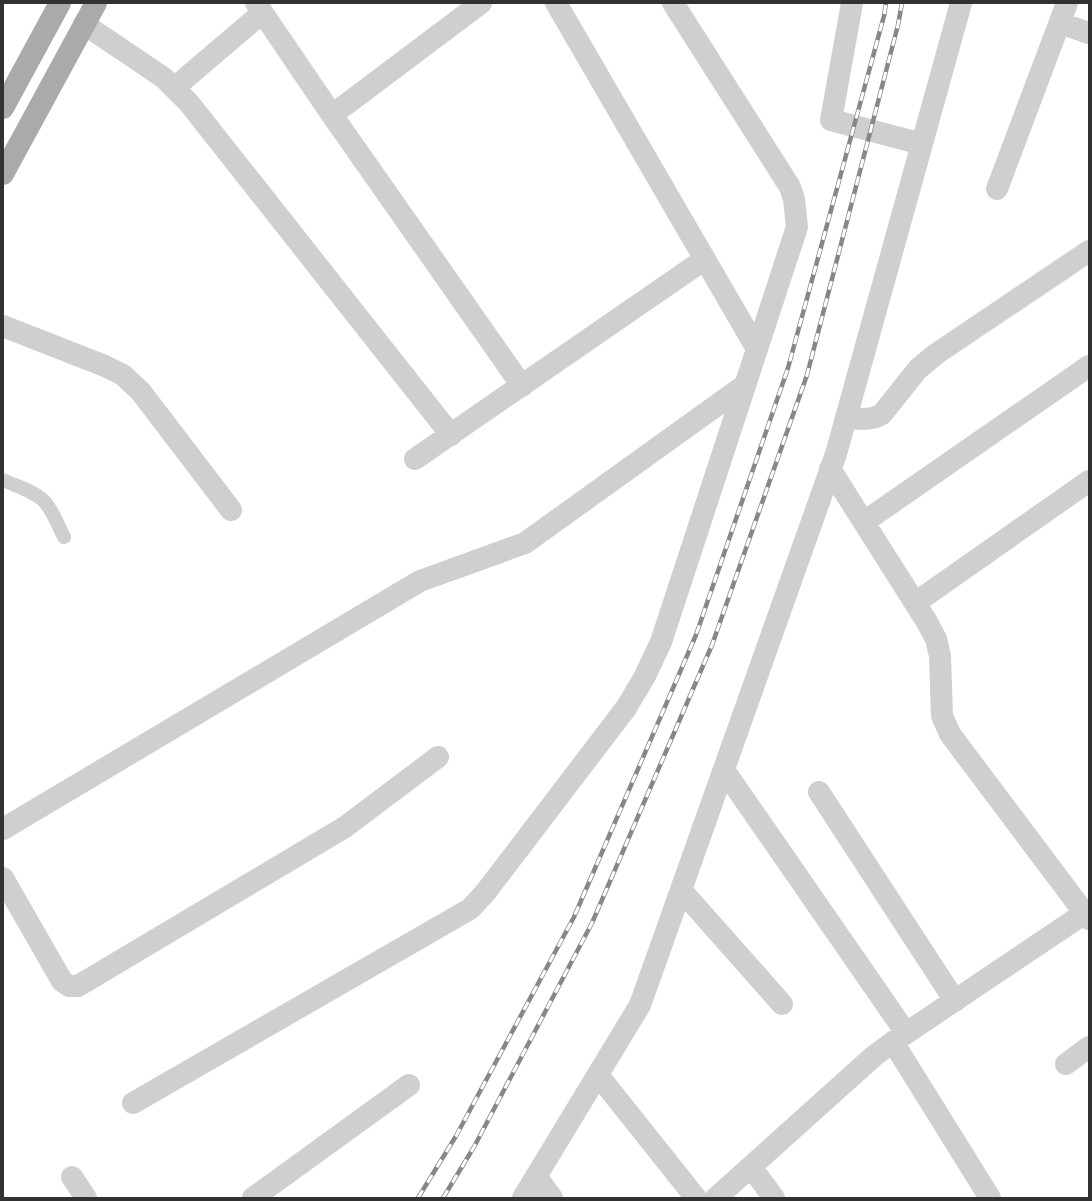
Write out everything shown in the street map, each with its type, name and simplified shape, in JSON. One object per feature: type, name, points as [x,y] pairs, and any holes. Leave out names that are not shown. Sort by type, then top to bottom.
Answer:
[{"type":"main road","points":[[3,174],[96,3]]},
{"type":"main road","points":[[3,108],[53,6]]},
{"type":"street","points":[[332,115],[481,3]]},
{"type":"street","points":[[556,3],[757,349]]},
{"type":"street","points":[[133,1103],[470,909],[485,894],[626,708],[645,676],[661,642],[797,227],[794,199],[790,187],[673,3]]},
{"type":"street","points":[[852,3],[831,120],[922,144]]},
{"type":"street","points":[[523,1198],[640,1005],[830,469],[846,417],[962,3]]},
{"type":"street","points":[[997,189],[1067,3]]},
{"type":"street","points":[[174,88],[259,8],[522,386]]},
{"type":"street","points":[[1060,23],[1089,33]]},
{"type":"street","points":[[84,24],[164,78],[190,103],[451,435]]},
{"type":"street","points":[[846,417],[875,419],[882,414],[918,368],[936,354],[1089,251]]},
{"type":"street","points":[[415,459],[705,259]]},
{"type":"street","points":[[3,326],[105,366],[123,375],[141,392],[231,510]]},
{"type":"street","points":[[864,522],[1089,366]]},
{"type":"street","points":[[3,829],[420,581],[525,543],[746,385]]},
{"type":"street","points":[[716,1198],[874,1056],[955,1001],[1087,916],[950,734],[942,716],[940,656],[936,639],[928,622],[830,469]]},
{"type":"street","points":[[915,603],[1089,481]]},
{"type":"street","points":[[3,878],[62,981],[69,986],[78,986],[345,828],[438,757]]},
{"type":"street","points":[[724,770],[900,1038],[990,1198]]},
{"type":"street","points":[[819,792],[955,1001]]},
{"type":"street","points":[[681,890],[782,1004]]},
{"type":"street","points":[[1066,1064],[1089,1047]]},
{"type":"street","points":[[598,1075],[696,1198]]},
{"type":"street","points":[[253,1198],[408,1085]]},
{"type":"street","points":[[751,1167],[774,1198]]},
{"type":"street","points":[[536,1176],[552,1198]]},
{"type":"street","points":[[72,1177],[86,1198]]},
{"type":"lane","points":[[3,480],[35,494],[44,501],[50,509],[64,537]]},
{"type":"railway","points":[[418,1198],[456,1136],[574,917],[696,635],[788,368],[884,16],[886,3]]},
{"type":"railway","points":[[443,1198],[474,1147],[592,923],[712,645],[807,375],[898,25],[902,3]]}]
